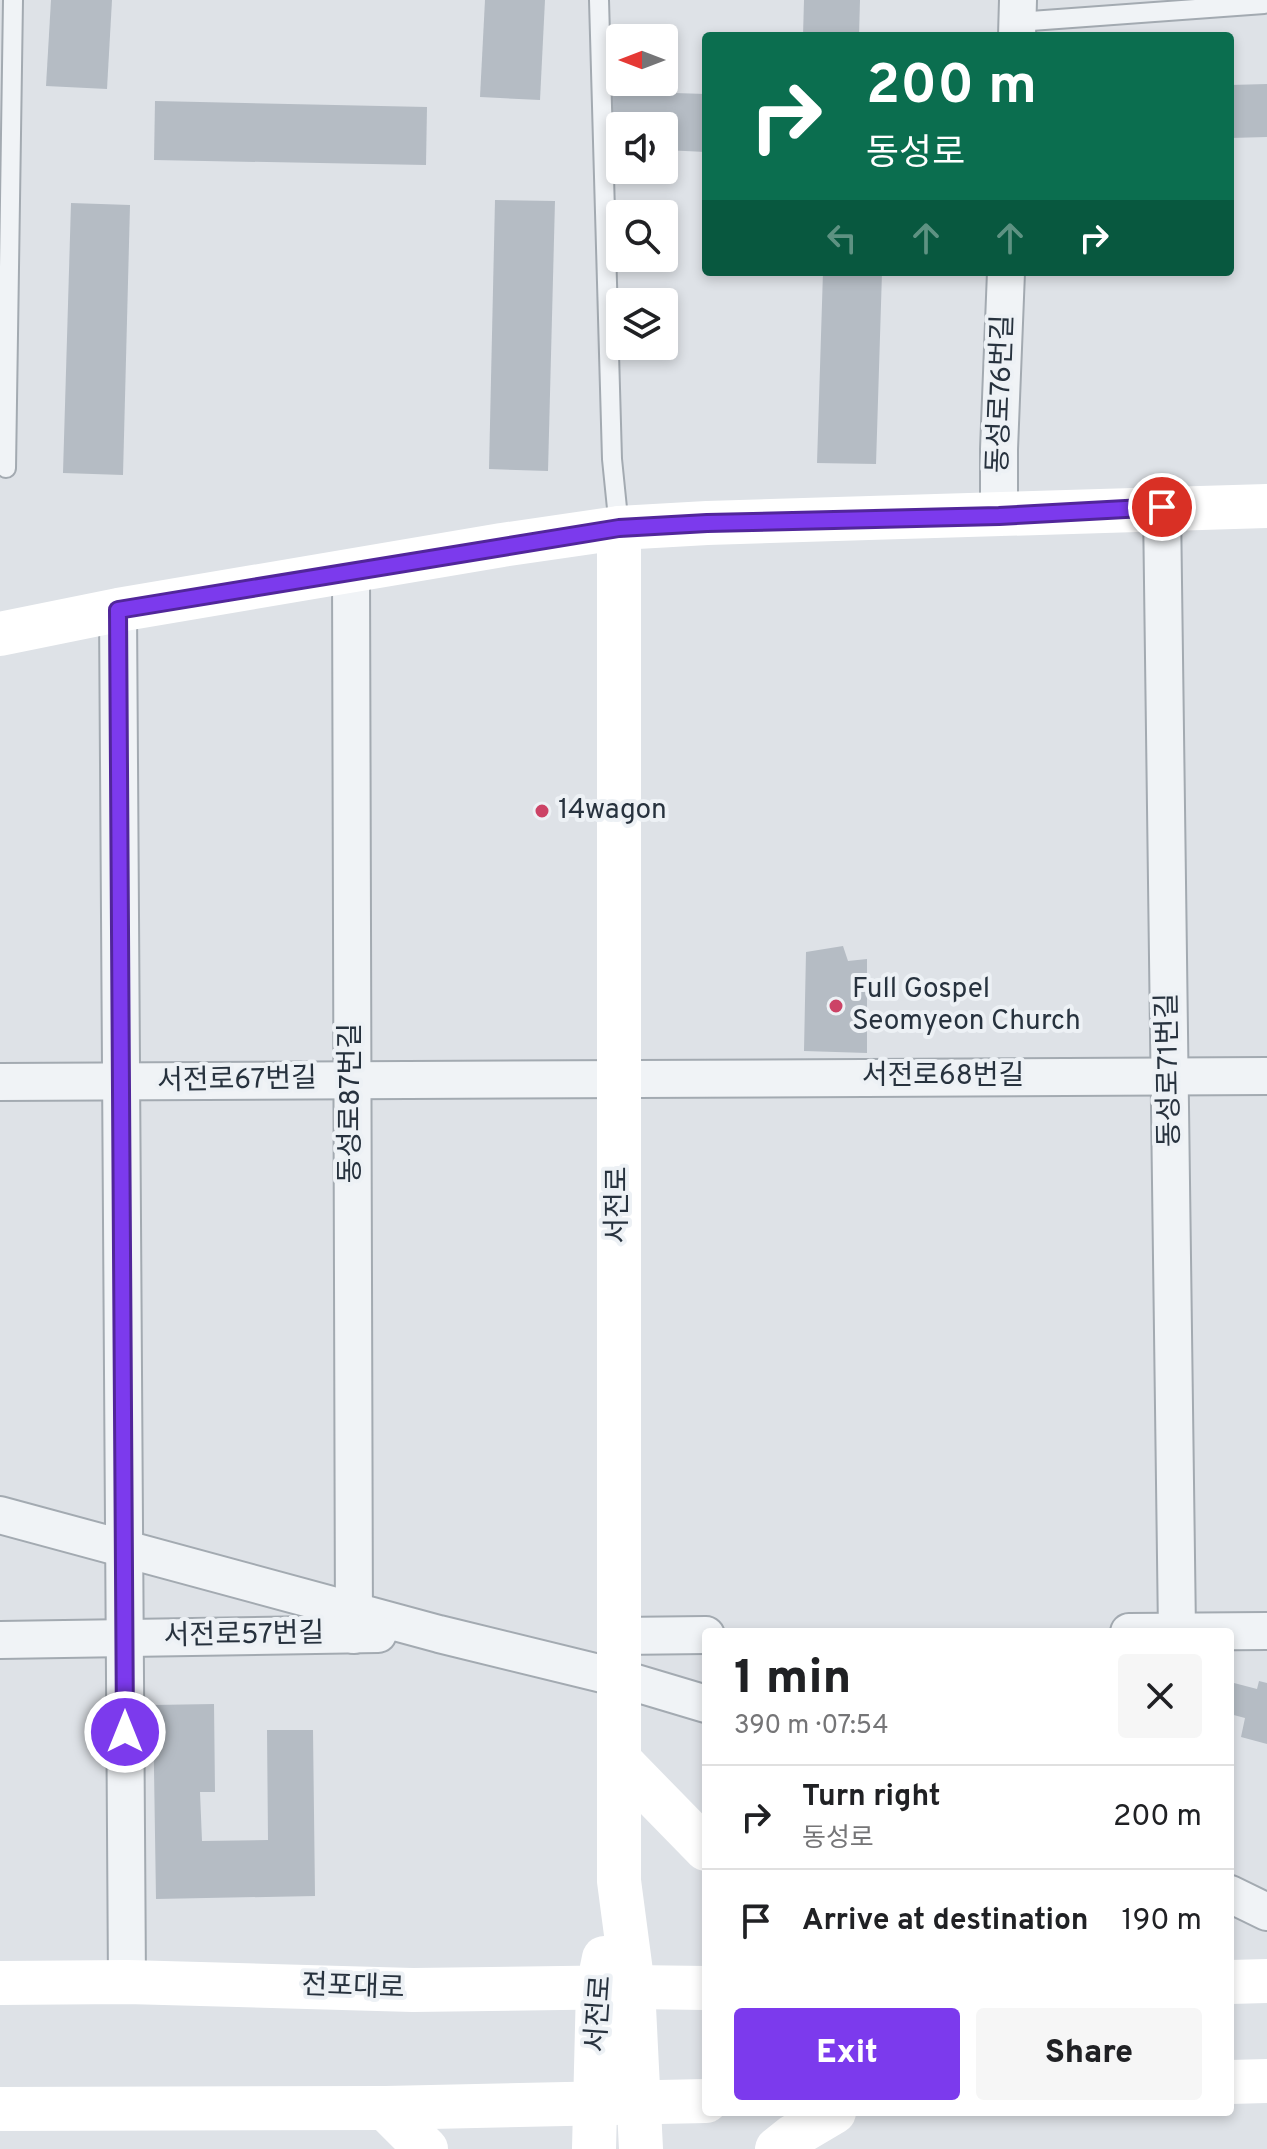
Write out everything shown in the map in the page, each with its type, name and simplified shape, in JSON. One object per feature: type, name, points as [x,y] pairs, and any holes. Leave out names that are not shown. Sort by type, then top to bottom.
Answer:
[{"type":"main road","points":[[0,634],[118,610],[619,528],[999,516],[1162,507],[1267,506]]},
{"type":"main road","name":"서전로","points":[[594,2149],[595,2103],[616,1987],[619,1881],[619,528]]},
{"type":"main road","points":[[619,1760],[702,1845]]},
{"type":"main road","points":[[1234,1982],[1267,1981]]},
{"type":"main road","name":"전포대로","points":[[0,1983],[127,1982],[413,1990],[702,1988]]},
{"type":"main road","name":"서전로","points":[[616,1987],[640,2102],[641,2149]]},
{"type":"main road","points":[[1234,2082],[1267,2081]]},
{"type":"main road","points":[[0,2109],[385,2108],[702,2101]]},
{"type":"main road","points":[[385,2108],[426,2149]]},
{"type":"main road","points":[[777,2149],[827,2116]]},
{"type":"street","name":"동성로76번길","points":[[999,516],[1006,276]]},
{"type":"street","name":"동성로71번길","points":[[1162,507],[1177,1628]]},
{"type":"street","name":"동성로87번길","points":[[351,572],[353,1622]]},
{"type":"street","points":[[118,610],[127,1982]]},
{"type":"street","name":"서전로68번길","points":[[619,1078],[1267,1076]]},
{"type":"street","name":"서전로67번길","points":[[0,1082],[619,1078]]},
{"type":"street","points":[[0,1515],[124,1548],[353,1622]]},
{"type":"street","name":"서전로57번길","points":[[0,1640],[124,1638],[353,1622],[619,1657]]},
{"type":"street","points":[[1234,1631],[1267,1631]]},
{"type":"street","points":[[619,1657],[702,1636]]},
{"type":"street","points":[[619,1657],[702,1702]]},
{"type":"street","points":[[1234,1896],[1267,1912]]},
{"type":"lane","points":[[6,468],[13,0]]},
{"type":"lane","points":[[599,0],[612,459],[619,528]]},
{"type":"lane","points":[[1018,19],[1264,4],[1264,0]]},
{"type":"building","points":[[51,0],[112,0],[107,89],[46,86]]},
{"type":"building","points":[[485,0],[545,0],[540,100],[480,97]]},
{"type":"building","points":[[804,0],[860,0],[859,32],[803,32]]},
{"type":"building","points":[[1267,84],[1267,137],[1234,138],[1234,85]]},
{"type":"building","points":[[702,94],[702,152],[678,151],[678,112],[611,112],[611,96]]},
{"type":"building","points":[[155,101],[427,107],[426,165],[154,160]]},
{"type":"building","points":[[495,200],[555,201],[548,471],[489,469]]},
{"type":"building","points":[[71,203],[130,205],[123,475],[63,473]]},
{"type":"building","points":[[823,276],[882,276],[876,464],[817,463]]},
{"type":"building","name":"Full Gospel Seomyeon Church","points":[[843,946],[848,961],[867,959],[867,1053],[804,1051],[806,952]]},
{"type":"building","points":[[1259,1681],[1267,1683],[1267,1744],[1241,1737],[1245,1718],[1234,1715],[1234,1683],[1257,1689]]},
{"type":"building","points":[[214,1704],[215,1792],[200,1792],[202,1841],[268,1840],[267,1730],[313,1730],[315,1896],[156,1899],[153,1705]]},
{"type":"place","name":"14wagon","points":[[542,811]]},
{"type":"place","name":"Full Gospel Seomyeon Church","points":[[836,1006]]},
{"type":"route","points":[[125,1732],[118,610],[619,528],[999,516],[1162,507]]}]
